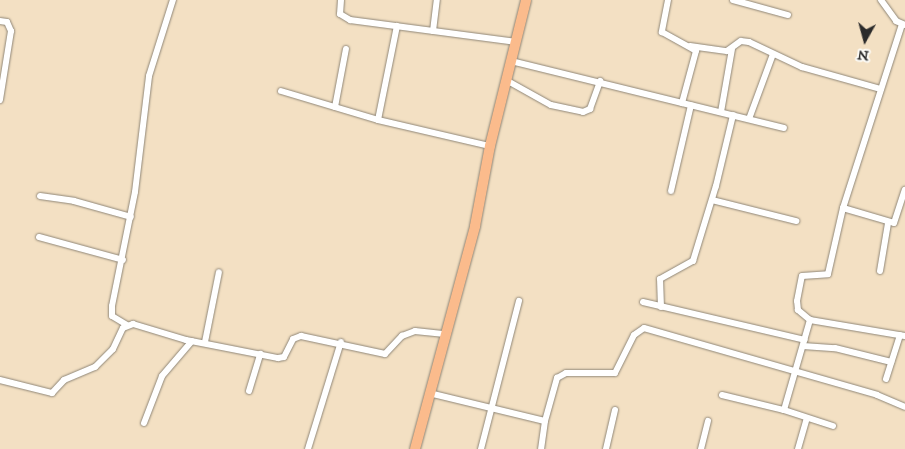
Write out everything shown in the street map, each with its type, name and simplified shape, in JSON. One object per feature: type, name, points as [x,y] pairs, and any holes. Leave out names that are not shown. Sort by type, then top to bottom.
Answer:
[{"type":"main road","points":[[415,449],[475,226],[490,146],[526,0]]},
{"type":"street","points":[[173,0],[149,76],[131,217],[112,314],[127,325],[192,341],[284,357],[293,340],[301,336],[341,342],[384,354],[402,336],[414,330],[445,334]]},
{"type":"street","points":[[341,0],[340,14],[343,18],[517,42]]},
{"type":"street","points":[[434,31],[437,0]]},
{"type":"street","points":[[668,0],[662,32],[694,48],[696,56],[682,103]]},
{"type":"street","points":[[733,0],[788,15]]},
{"type":"street","points":[[880,0],[885,9],[904,24],[843,208],[828,274],[802,276],[796,307],[810,320],[903,335],[886,379]]},
{"type":"street","points":[[0,21],[8,22],[11,31],[0,100]]},
{"type":"street","points":[[378,120],[397,26]]},
{"type":"street","points":[[690,46],[732,49],[744,41],[817,72],[881,89]]},
{"type":"street","points":[[335,107],[346,49]]},
{"type":"street","points":[[720,112],[732,49]]},
{"type":"street","points":[[749,119],[773,54]]},
{"type":"street","points":[[511,61],[784,128]]},
{"type":"street","points":[[506,80],[551,105],[583,112],[590,109],[600,82]]},
{"type":"street","points":[[281,91],[378,120],[490,146]]},
{"type":"street","points":[[671,191],[690,105]]},
{"type":"street","points":[[661,307],[660,279],[693,261],[712,200],[733,115]]},
{"type":"street","points":[[843,208],[888,224],[896,222],[905,190]]},
{"type":"street","points":[[40,196],[74,201],[131,217]]},
{"type":"street","points":[[712,200],[796,221]]},
{"type":"street","points":[[880,271],[888,224]]},
{"type":"street","points":[[39,237],[123,260]]},
{"type":"street","points":[[205,342],[219,272]]},
{"type":"street","points":[[481,449],[518,301]]},
{"type":"street","points":[[643,302],[804,343],[835,348],[891,362]]},
{"type":"street","points":[[784,410],[810,320]]},
{"type":"street","points":[[0,380],[52,393],[64,380],[95,367],[109,354],[127,325]]},
{"type":"street","points":[[541,449],[545,421],[557,378],[566,373],[615,373],[640,328],[795,370],[877,395],[905,407]]},
{"type":"street","points":[[144,422],[162,376],[189,348],[192,341]]},
{"type":"street","points":[[308,449],[341,342]]},
{"type":"street","points":[[249,391],[260,354]]},
{"type":"street","points":[[429,393],[545,421]]},
{"type":"street","points":[[722,395],[784,410],[834,426]]},
{"type":"street","points":[[606,449],[615,410]]},
{"type":"street","points":[[798,449],[807,418]]},
{"type":"street","points":[[701,449],[708,421]]}]
